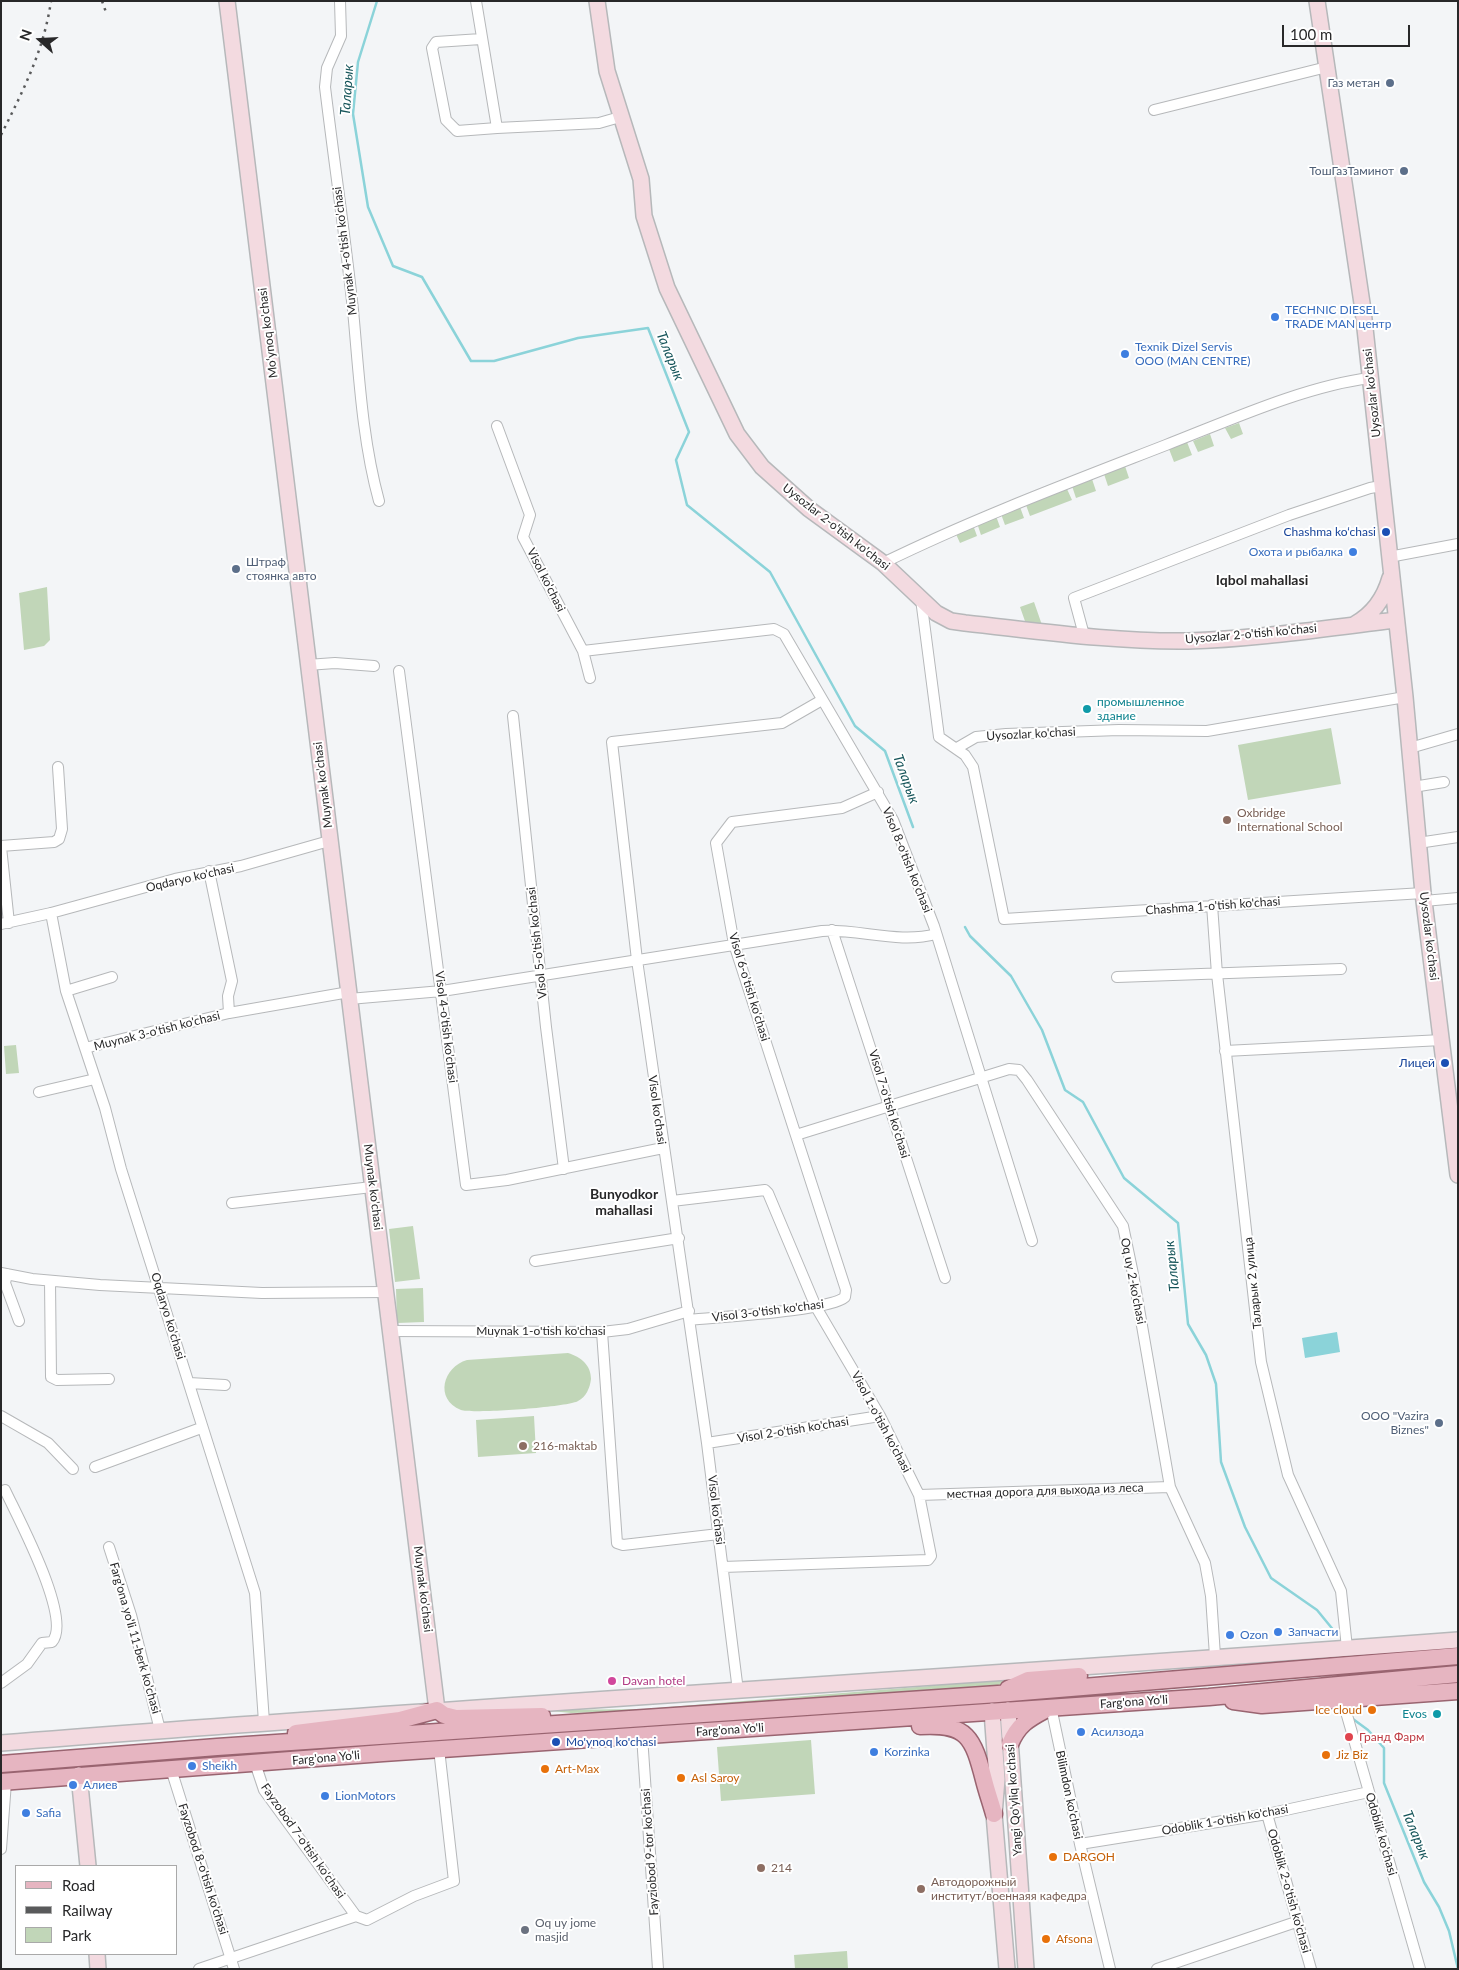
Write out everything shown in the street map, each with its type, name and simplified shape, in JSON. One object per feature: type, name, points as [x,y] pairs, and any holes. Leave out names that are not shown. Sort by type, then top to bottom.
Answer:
[{"type":"main road","points":[[1000,1711],[998,1694],[1028,1680],[1246,1664],[1323,1667],[1458,1656]]},
{"type":"main road","name":"Farg'ona Yo'li","points":[[4,1782],[79,1775],[1208,1697],[1458,1674]]},
{"type":"main road","points":[[1208,1697],[1262,1705],[1458,1691]]},
{"type":"main road","name":"Farg'ona Yo'li","points":[[1,1764],[217,1747],[998,1694]]},
{"type":"main road","points":[[1010,1744],[1015,1731],[1022,1723],[1051,1708]]},
{"type":"main road","points":[[217,1747],[319,1728],[400,1720],[437,1710],[444,1715],[456,1718],[531,1714],[583,1722]]},
{"type":"main road","points":[[860,1720],[895,1723],[950,1722],[968,1726],[982,1743],[989,1794],[994,1814]]},
{"type":"street","name":"Moʻynoq ko'chasi","points":[[227,1],[307,665]]},
{"type":"street","name":"Muynak 4-o'tish ko'chasi","points":[[340,1],[341,36],[327,68],[325,87],[353,309],[363,414],[371,472],[379,502]]},
{"type":"street","points":[[476,1],[497,128]]},
{"type":"street","name":"Uysozlar 2-o'tish ko'chasi","points":[[597,1],[607,72],[641,179],[644,216],[667,288],[737,434],[753,457],[786,489],[841,534],[883,562],[936,613],[958,622],[1140,640],[1188,641],[1396,620]]},
{"type":"street","name":"Uysozlar ko'chasi","points":[[1317,1],[1357,265],[1405,697],[1418,843],[1458,1175]]},
{"type":"street","points":[[481,38],[436,42],[432,48],[446,120],[453,129],[457,131],[600,123],[620,117]]},
{"type":"street","points":[[1154,110],[1327,66]]},
{"type":"street","points":[[883,562],[981,518],[1187,437],[1300,395],[1349,381],[1370,378]]},
{"type":"street","name":"Visol ko'chasi","points":[[497,426],[530,514],[523,537],[583,651],[590,678]]},
{"type":"street","points":[[1084,635],[1074,598],[1289,515],[1381,486]]},
{"type":"street","points":[[1355,625],[1380,603],[1390,565],[1458,544]]},
{"type":"street","points":[[921,599],[938,737],[957,748]]},
{"type":"street","name":"Visol 8-o'tish ko'chasi","points":[[583,651],[774,629],[784,634],[893,820],[936,934],[979,1077],[1032,1241]]},
{"type":"street","points":[[307,665],[335,663],[374,666]]},
{"type":"street","name":"Muynak ko'chasi","points":[[307,665],[437,1710]]},
{"type":"street","name":"Visol 4-o'tish ko'chasi","points":[[399,671],[466,1185],[507,1180],[663,1148]]},
{"type":"street","name":"Uysozlar ko'chasi","points":[[957,748],[976,737],[1006,734],[1118,730],[1207,731],[1405,697]]},
{"type":"street","name":"Visol ko'chasi","points":[[738,1691],[690,1315],[663,1148],[637,960],[612,742],[782,723],[822,700]]},
{"type":"street","name":"Visol 5-o'tish ko'chasi","points":[[513,716],[564,1169]]},
{"type":"street","points":[[1410,748],[1458,734]]},
{"type":"street","name":"Chashma 1-o'tish ko'chasi","points":[[957,748],[965,755],[972,767],[1004,918],[1212,905],[1424,897],[1458,898]]},
{"type":"street","points":[[5,923],[1,847],[54,842],[59,839],[62,829],[58,767]]},
{"type":"street","points":[[1413,787],[1444,782]]},
{"type":"street","name":"Visol 6-o'tish ko'chasi","points":[[845,1297],[846,1290],[734,944],[716,843],[729,824],[742,820],[842,808],[878,792]]},
{"type":"street","points":[[1418,843],[1458,837]]},
{"type":"street","name":"Oqdaryo ko'chasi","points":[[5,923],[51,913],[209,871],[241,866],[329,841]]},
{"type":"street","name":"Muynak 3-o'tish ko'chasi","points":[[209,871],[232,981],[228,996],[229,1013]]},
{"type":"street","name":"Таларык 2 улица","points":[[1212,905],[1225,1051],[1261,1362],[1288,1475],[1341,1591],[1346,1648]]},
{"type":"street","name":"Oqdaryo ko'chasi","points":[[51,913],[66,991],[96,1079],[121,1169],[189,1383],[201,1428],[255,1592],[264,1722]]},
{"type":"street","name":"Muynak 3-o'tish ko'chasi","points":[[85,1048],[229,1013],[349,996],[442,991],[832,930],[918,939],[936,934]]},
{"type":"street","name":"Visol 7-o'tish ko'chasi","points":[[832,930],[945,1278]]},
{"type":"street","points":[[1117,977],[1341,969]]},
{"type":"street","points":[[66,991],[112,977]]},
{"type":"street","points":[[1225,1051],[1442,1040]]},
{"type":"street","name":"Oq uy 2-ko'chasi","points":[[796,1135],[979,1077],[1009,1069],[1019,1070],[1123,1226],[1170,1487],[1205,1563],[1212,1596],[1215,1656]]},
{"type":"street","points":[[38,1092],[96,1079]]},
{"type":"street","points":[[232,1203],[372,1187]]},
{"type":"street","name":"Visol 1-o'tish ko'chasi","points":[[672,1201],[766,1191],[816,1306],[880,1416],[919,1495],[931,1556],[928,1560],[723,1567]]},
{"type":"street","points":[[535,1261],[679,1238]]},
{"type":"street","points":[[19,1321],[4,1274],[50,1281],[159,1286],[262,1294],[386,1292]]},
{"type":"street","points":[[50,1281],[51,1377],[57,1380],[108,1379]]},
{"type":"street","name":"Visol 3-o'tish ko'chasi","points":[[690,1315],[816,1306],[839,1301],[845,1297]]},
{"type":"street","name":"Muynak 1-o'tish ko'chasi","points":[[390,1331],[602,1332],[628,1329],[690,1315]]},
{"type":"street","points":[[602,1332],[618,1543],[622,1545],[719,1534]]},
{"type":"street","points":[[189,1383],[225,1385]]},
{"type":"street","points":[[1,1416],[48,1443],[73,1469]]},
{"type":"street","name":"Visol 2-o'tish ko'chasi","points":[[707,1444],[880,1416]]},
{"type":"street","points":[[95,1467],[201,1428]]},
{"type":"street","name":"местная дорога для выхода из леса","points":[[919,1495],[1170,1487]]},
{"type":"street","points":[[1,1683],[27,1664],[42,1643],[52,1642],[54,1638],[55,1607],[45,1574],[4,1490]]},
{"type":"street","name":"Farg'ona yo'li 11-berk ko'chasi","points":[[109,1547],[131,1615],[160,1730]]},
{"type":"street","points":[[1,1743],[264,1722],[738,1691],[1458,1640]]},
{"type":"street","name":"Odoblik ko'chasi","points":[[1342,1698],[1420,1969]]},
{"type":"street","name":"Bilimdon ko'chasi","points":[[1051,1708],[1080,1844],[1110,1969]]},
{"type":"street","name":"Yangi Qo'yliq ko'chasi","points":[[1000,1711],[1010,1744],[1026,1969]]},
{"type":"street","name":"Yangi Qo'yliq ko'chasi","points":[[1000,1711],[994,1814],[1008,1969]]},
{"type":"street","name":"Fayziobod 9-tor ko'chasi","points":[[642,1736],[658,1969]]},
{"type":"street","points":[[199,1969],[232,1964],[356,1916],[367,1920],[414,1896],[454,1881],[439,1750]]},
{"type":"street","name":"Fayzobod 7-o'tish ko'chasi","points":[[255,1763],[264,1790],[356,1916]]},
{"type":"street","name":"Fayzobod 8-o'tish ko'chasi","points":[[171,1769],[232,1964]]},
{"type":"street","points":[[79,1775],[88,1865]]},
{"type":"street","points":[[1,1849],[4,1782]]},
{"type":"street","name":"Odoblik 1-o'tish ko'chasi","points":[[1080,1844],[1267,1814],[1369,1792]]},
{"type":"street","name":"Odoblik 2-o'tish ko'chasi","points":[[1267,1814],[1296,1922],[1311,1969]]},
{"type":"street","points":[[1157,1969],[1296,1922]]},
{"type":"street","points":[[97,1955],[98,1969]]},
{"type":"green space","points":[[1239,423],[1243,434],[1231,439],[1225,428]]},
{"type":"green space","points":[[1210,434],[1214,446],[1198,452],[1193,441]]},
{"type":"green space","points":[[1187,442],[1192,455],[1174,462],[1169,449]]},
{"type":"green space","points":[[1125,466],[1129,478],[1108,486],[1104,474]]},
{"type":"green space","points":[[1092,479],[1096,491],[1076,498],[1072,486]]},
{"type":"green space","points":[[1067,489],[1072,500],[1030,516],[1026,505]]},
{"type":"green space","points":[[1020,507],[1024,518],[1005,525],[1001,514]]},
{"type":"green space","points":[[996,516],[1000,527],[981,535],[977,523]]},
{"type":"green space","points":[[973,525],[977,536],[960,543],[955,532]]},
{"type":"green space","points":[[47,587],[50,640],[44,646],[24,650],[19,593]]},
{"type":"green space","points":[[1034,602],[1042,625],[1026,624],[1020,607]]},
{"type":"green space","points":[[1331,728],[1341,784],[1248,800],[1238,745]]},
{"type":"green space","points":[[16,1045],[19,1073],[6,1074],[4,1046]]},
{"type":"green space","points":[[413,1226],[420,1279],[395,1282],[389,1229]]},
{"type":"green space","points":[[423,1288],[424,1322],[397,1323],[396,1289]]},
{"type":"green space","points":[[568,1353],[584,1362],[591,1374],[589,1389],[578,1401],[540,1408],[469,1411],[461,1410],[447,1399],[445,1384],[447,1376],[452,1369],[467,1360]]},
{"type":"green space","points":[[534,1416],[536,1453],[478,1457],[476,1420]]},
{"type":"green space","points":[[1018,1676],[1003,1685],[997,1686],[644,1711],[571,1713],[541,1710],[644,1709],[929,1686]]},
{"type":"green space","points":[[811,1740],[815,1794],[721,1801],[717,1747]]},
{"type":"green space","points":[[847,1951],[848,1969],[795,1969],[794,1955]]},
{"type":"water","points":[[1337,1332],[1340,1352],[1305,1358],[1302,1338]]},
{"type":"waterway","name":"Таларык","points":[[377,1],[358,62],[353,114],[368,207],[393,266],[422,277],[471,361],[494,361],[578,338],[648,328],[689,432],[676,460],[687,505],[770,572],[855,726],[885,751],[913,827]]},
{"type":"waterway","name":"Таларык","points":[[965,927],[970,936],[1011,976],[1042,1030],[1065,1090],[1083,1102],[1124,1178],[1178,1223],[1188,1324],[1206,1355],[1216,1384],[1221,1462],[1245,1527],[1271,1578],[1317,1610],[1335,1632]]},
{"type":"waterway","name":"Таларык","points":[[1353,1719],[1368,1730],[1384,1748],[1384,1783],[1424,1882],[1439,1907],[1449,1931],[1458,1969]]},
{"type":"railway","points":[[1,135],[25,86],[38,53],[51,1]]},
{"type":"railway","points":[[102,1],[107,15]]},
{"type":"place","name":"Газ метан","points":[[1390,83]]},
{"type":"place","name":"ТошГазТаминот","points":[[1404,171]]},
{"type":"place","name":"TECHNIC DIESEL TRADE MAN центр","points":[[1275,317]]},
{"type":"place","name":"Texnik Dizel Servis OOO (MAN CENTRE)","points":[[1125,354]]},
{"type":"place","name":"Chashma ko‘chasi","points":[[1386,532]]},
{"type":"place","name":"Охота и рыбалка","points":[[1353,552]]},
{"type":"place","name":"Штраф стоянка авто","points":[[236,569]]},
{"type":"place","name":"промышленное здание","points":[[1087,709]]},
{"type":"place","name":"Oxbridge International School","points":[[1227,820]]},
{"type":"place","name":"Лицей","points":[[1445,1063]]},
{"type":"place","name":"OOO \"Vazira Biznes\"","points":[[1439,1423]]},
{"type":"place","name":"216-maktab","points":[[523,1446]]},
{"type":"place","name":"Запчасти","points":[[1278,1632]]},
{"type":"place","name":"Ozon","points":[[1230,1635]]},
{"type":"place","name":"Davan hotel","points":[[612,1681]]},
{"type":"place","name":"Ice cloud","points":[[1372,1710]]},
{"type":"place","name":"Evos","points":[[1437,1714]]},
{"type":"place","name":"Асилзода","points":[[1081,1732]]},
{"type":"place","name":"Гранд Фарм","points":[[1349,1737]]},
{"type":"place","name":"Mo'ynoq ko'chasi","points":[[556,1742]]},
{"type":"place","name":"Korzinka","points":[[874,1752]]},
{"type":"place","name":"Jiz Biz","points":[[1326,1755]]},
{"type":"place","name":"Sheikh","points":[[192,1766]]},
{"type":"place","name":"Art-Max","points":[[545,1769]]},
{"type":"place","name":"Asl Saroy","points":[[681,1778]]},
{"type":"place","name":"Алиев","points":[[73,1785]]},
{"type":"place","name":"LionMotors","points":[[325,1796]]},
{"type":"place","name":"Safia","points":[[26,1813]]},
{"type":"place","name":"DARGOH","points":[[1053,1857]]},
{"type":"place","name":"214","points":[[761,1868]]},
{"type":"place","name":"Автодорожный институт/военнаяя кафедра","points":[[921,1889]]},
{"type":"place","name":"Oq uy jome masjid","points":[[525,1930]]},
{"type":"place","name":"Afsona","points":[[1046,1939]]},
{"type":"district","name":"Iqbol mahallasi","points":[[1262,580]]},
{"type":"district","name":"Bunyodkor mahallasi","points":[[624,1202]]}]
